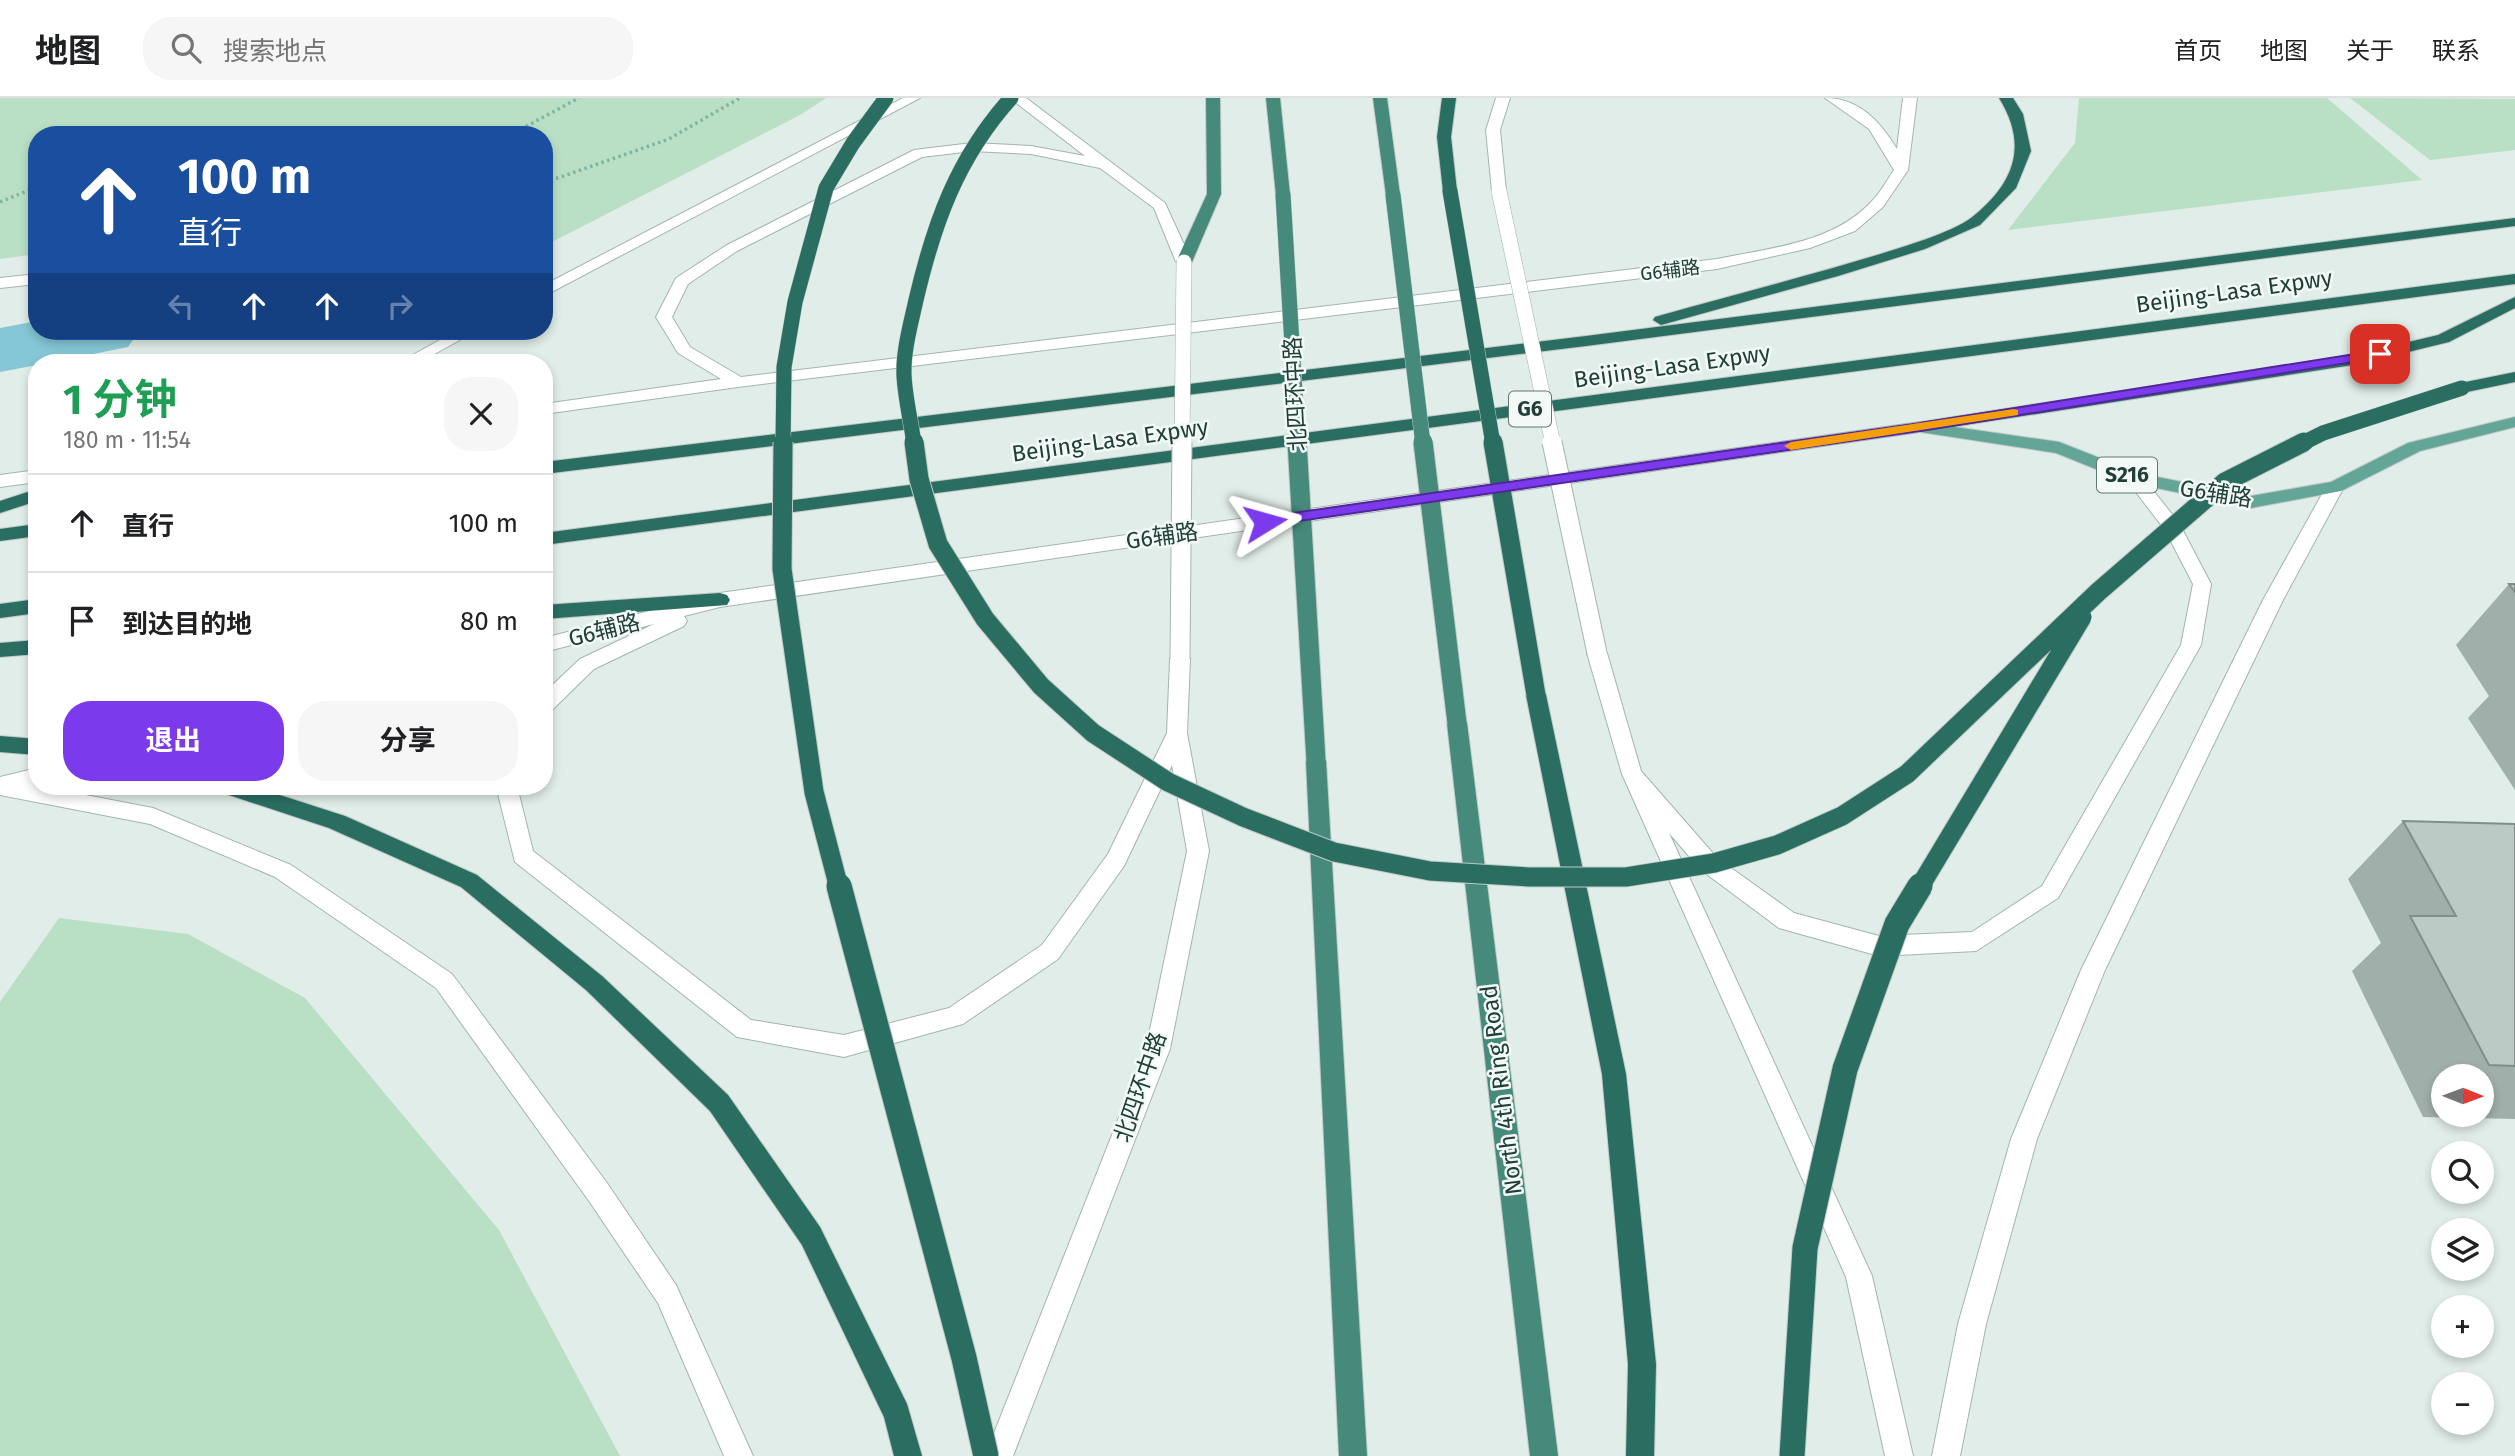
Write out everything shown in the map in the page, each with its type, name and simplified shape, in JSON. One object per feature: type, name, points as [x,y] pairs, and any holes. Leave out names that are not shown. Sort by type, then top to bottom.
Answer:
[{"type":"highway","points":[[886,98],[853,143],[826,188],[795,302],[784,367],[782,569],[814,792],[964,1358],[986,1456]]},
{"type":"highway","points":[[1011,98],[965,156],[927,253],[912,318],[904,373],[919,479],[938,544],[985,619],[1041,686],[1093,733],[1168,782],[1243,817],[1334,852],[1430,871],[1529,877],[1626,877],[1714,863],[1777,845],[1842,816],[1907,774],[2098,592],[2225,482],[2323,433],[2462,388],[2515,377]]},
{"type":"highway","points":[[1184,262],[1214,194],[1213,98]]},
{"type":"highway","name":"北四环中路","points":[[1273,98],[1283,195],[1353,1456]]},
{"type":"highway","name":"North 4th Ring Road","points":[[1380,98],[1544,1456]]},
{"type":"highway","points":[[1449,98],[1444,137],[1450,191],[1536,695],[1614,1074],[1642,1364],[1640,1456]]},
{"type":"highway","points":[[1586,341],[1833,273],[1920,246],[1975,222],[2009,188],[2024,151],[2016,114],[2006,98]]},
{"type":"highway","name":"Beijing-Lasa Expwy","points":[[553,467],[1586,341],[2515,222]]},
{"type":"highway","name":"Beijing-Lasa Expwy","points":[[553,538],[2515,279]]},
{"type":"highway","points":[[1920,427],[2359,359],[2443,339],[2515,302]]},
{"type":"highway","points":[[0,506],[28,498]]},
{"type":"highway","points":[[0,535],[28,531]]},
{"type":"highway","points":[[1792,1456],[1805,1248],[1845,1069],[1897,924],[2098,592]]},
{"type":"highway","points":[[553,611],[720,600]]},
{"type":"highway","points":[[0,611],[28,607]]},
{"type":"highway","points":[[0,650],[28,648]]},
{"type":"highway","points":[[0,744],[28,746]]},
{"type":"highway","points":[[254,795],[337,822],[469,881],[594,983],[719,1103],[811,1236],[897,1414],[908,1456]]},
{"type":"main road","name":"G6辅路","points":[[1920,427],[2059,448],[2134,478],[2251,502],[2335,486],[2414,447],[2515,422]]},
{"type":"street","points":[[553,286],[913,98]]},
{"type":"street","points":[[1017,98],[1160,206],[1184,262]]},
{"type":"street","points":[[1503,98],[1493,130],[1499,191],[1597,653],[1632,774],[1859,1276],[1899,1456]]},
{"type":"street","points":[[1832,98],[1864,115],[1881,134],[1900,170]]},
{"type":"street","name":"G6辅路","points":[[553,408],[738,382],[1717,264],[1805,245],[1850,228],[1878,204],[1900,170],[1910,98]]},
{"type":"street","points":[[738,382],[684,350],[664,317],[681,281],[732,248],[919,153],[972,147],[1031,150],[1103,164]]},
{"type":"street","name":"北四环中路","points":[[999,1456],[1157,1049],[1198,851],[1177,733],[1184,262]]},
{"type":"street","points":[[0,283],[28,280]]},
{"type":"street","points":[[423,354],[451,340]]},
{"type":"street","name":"G6辅路","points":[[553,643],[720,600],[1920,427]]},
{"type":"street","points":[[0,481],[28,477]]},
{"type":"street","points":[[1632,774],[1709,864],[1787,921],[1879,946],[1976,941],[2050,892],[2191,645],[2202,584],[2173,527],[2134,478]]},
{"type":"street","points":[[1946,1456],[1972,1324],[2024,1139],[2094,970],[2273,600],[2335,486]]},
{"type":"street","points":[[553,697],[587,664],[720,600]]},
{"type":"street","points":[[509,795],[523,856],[744,1030],[844,1046],[955,1017],[1050,952],[1116,860],[1177,733]]},
{"type":"street","points":[[0,786],[28,778]]},
{"type":"street","points":[[0,786],[28,791]]},
{"type":"street","points":[[46,795],[153,816],[284,871],[443,981],[598,1192],[667,1294],[733,1436],[739,1456]]},
{"type":"path","points":[[526,126],[579,98]]},
{"type":"path","points":[[553,178],[669,139],[740,98]]},
{"type":"path","points":[[0,202],[28,191]]},
{"type":"green space","points":[[0,98],[826,98],[800,115],[553,241],[553,126],[28,126],[28,255],[0,259]]},
{"type":"green space","points":[[2079,98],[2327,98],[2422,180],[2008,230],[2075,143]]},
{"type":"green space","points":[[2350,98],[2515,99],[2515,150],[2430,160]]},
{"type":"green space","points":[[59,918],[188,934],[305,998],[499,1230],[620,1456],[0,1456],[0,1002]]},
{"type":"building","points":[[2403,821],[2515,824],[2515,1066],[2488,1064],[2410,916],[2456,916]]},
{"type":"waterway","points":[[0,350],[54,340]]},
{"type":"slow traffic","points":[[1791,446],[2014,413]]},
{"type":"route","points":[[1265,522],[1920,427],[2380,354]]}]
